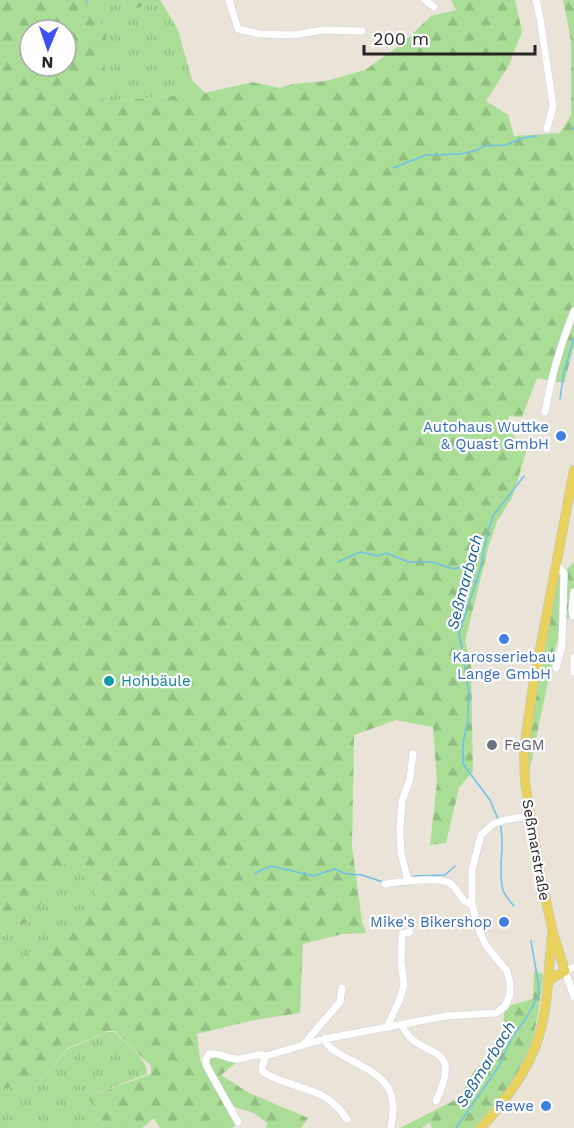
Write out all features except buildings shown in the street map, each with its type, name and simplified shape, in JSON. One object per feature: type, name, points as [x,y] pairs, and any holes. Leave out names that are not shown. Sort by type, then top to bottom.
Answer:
[{"type":"main road","name":"Seßmarstraße","points":[[569,969],[553,933],[529,816],[524,751],[530,700],[574,470]]},
{"type":"main road","points":[[481,1128],[503,1103],[532,1056],[540,1035],[549,982],[553,933]]},
{"type":"main road","points":[[549,982],[569,969]]},
{"type":"street","points":[[229,0],[238,29],[248,32],[293,35],[323,30],[362,31]]},
{"type":"street","points":[[425,0],[434,7]]},
{"type":"street","points":[[536,0],[553,106],[547,129]]},
{"type":"street","points":[[545,412],[556,355],[574,311]]},
{"type":"street","points":[[555,563],[564,573],[564,625],[562,646],[556,668]]},
{"type":"street","points":[[564,625],[569,624],[574,615],[572,609],[574,592]]},
{"type":"street","points":[[574,657],[574,672]]},
{"type":"street","points":[[408,881],[401,853],[400,830],[402,801],[410,779],[413,754]]},
{"type":"street","points":[[237,1122],[206,1065],[209,1054],[215,1053],[235,1059],[261,1054],[266,1056],[324,1039],[446,1016],[496,1012],[505,1006],[510,989],[507,971],[487,947],[480,933],[472,904],[472,870],[476,847],[481,835],[493,824],[529,816]]},
{"type":"street","points":[[385,884],[442,880],[452,884],[463,901],[472,904]]},
{"type":"street","points":[[387,1028],[404,984],[401,962],[402,934],[410,932]]},
{"type":"street","name":"Seßmarstraße","points":[[569,969],[574,997]]},
{"type":"street","points":[[303,1045],[340,1002],[342,988]]},
{"type":"street","points":[[402,1025],[406,1035],[438,1053],[443,1060],[446,1076],[436,1101]]},
{"type":"street","points":[[324,1039],[333,1050],[377,1074],[386,1082],[394,1102],[391,1126]]},
{"type":"street","points":[[266,1056],[262,1067],[263,1072],[325,1097],[338,1106],[347,1119]]},
{"type":"green space","points":[[0,0],[94,0],[100,24],[107,26],[103,102],[205,93],[252,82],[280,88],[293,84],[326,81],[365,70],[403,43],[431,16],[456,10],[451,0],[515,0],[522,32],[509,65],[486,101],[508,115],[514,136],[560,133],[571,115],[571,40],[563,0],[574,0],[574,346],[564,383],[537,378],[522,417],[509,416],[505,427],[527,449],[512,498],[497,521],[489,545],[465,641],[471,665],[473,771],[459,788],[446,843],[430,845],[437,782],[433,727],[396,720],[354,735],[352,846],[362,922],[366,933],[343,934],[303,944],[300,1013],[254,1020],[197,1034],[200,1060],[236,1125],[232,1128],[160,1128],[154,1118],[142,1128],[110,1128],[90,1118],[97,1113],[88,1097],[151,1074],[151,1066],[115,1031],[108,1031],[66,1049],[39,1083],[0,1089],[0,962],[54,945],[72,928],[100,884],[101,869],[64,864],[31,921],[0,931]]},
{"type":"green space","points":[[94,0],[121,0],[128,11],[161,1],[178,30],[192,80],[205,93],[102,102],[107,27],[100,24]]},
{"type":"green space","points":[[121,0],[160,0],[161,1],[128,11]]},
{"type":"green space","points":[[574,562],[574,617],[564,619],[555,649],[529,772],[528,744],[557,579]]},
{"type":"green space","points":[[64,863],[101,869],[100,884],[72,928],[54,945],[0,962],[0,931],[31,921]]},
{"type":"green space","points":[[534,971],[543,974],[537,1019],[528,1054],[508,1087],[475,1128],[432,1128],[430,1122],[422,1128],[400,1128],[459,1098],[474,1071],[497,1048],[503,1030],[504,1013],[511,1005],[533,999]]},
{"type":"green space","points":[[107,1032],[115,1032],[135,1051],[144,1062],[147,1074],[88,1097],[97,1113],[91,1118],[110,1128],[0,1128],[0,1089],[39,1083],[66,1050]]},
{"type":"green space","points":[[222,1057],[236,1063],[221,1075],[249,1093],[308,1118],[301,1128],[265,1128],[268,1124],[254,1113],[234,1107],[207,1062],[212,1058]]},
{"type":"waterway","points":[[393,168],[426,155],[460,154],[478,150],[484,146],[506,145],[523,138],[537,136]]},
{"type":"waterway","name":"Seßmarbach","points":[[560,399],[564,372],[574,338]]},
{"type":"waterway","name":"Seßmarbach","points":[[498,819],[490,800],[463,764],[469,692],[459,633],[480,570],[493,516],[524,476]]},
{"type":"waterway","points":[[338,562],[360,552],[378,556],[387,553],[408,562],[432,562],[454,569],[461,567],[467,569],[472,581],[476,581]]},
{"type":"waterway","name":"Seßmarbach","points":[[500,824],[502,832],[501,882],[504,892],[514,906]]},
{"type":"waterway","points":[[255,873],[271,866],[314,876],[334,869],[383,882]]},
{"type":"waterway","points":[[414,876],[445,875],[455,866]]},
{"type":"waterway","name":"Seßmarbach","points":[[456,1128],[499,1066],[512,1037],[539,995],[531,941]]},
{"type":"place","name":"Autohaus Wuttke & Quast GmbH","points":[[561,436]]},
{"type":"place","name":"Karosseriebau Lange GmbH","points":[[504,639]]},
{"type":"place","name":"Hohbäule","points":[[109,681]]},
{"type":"place","name":"FeGM","points":[[492,745]]},
{"type":"place","name":"Mike's Bikershop","points":[[504,922]]},
{"type":"place","name":"Rewe","points":[[546,1106]]}]
